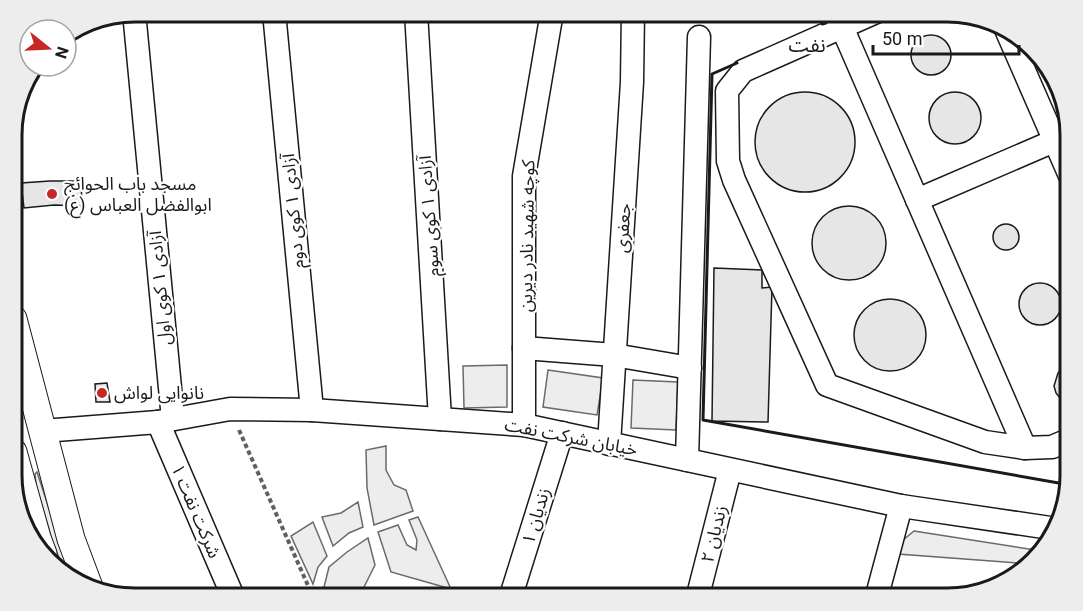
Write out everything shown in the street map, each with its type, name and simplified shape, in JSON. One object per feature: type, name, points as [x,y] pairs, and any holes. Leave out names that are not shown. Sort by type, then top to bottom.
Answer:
[{"type":"main road","points":[[22,353],[71,538],[85,576]]},
{"type":"main road","points":[[22,434],[43,431]]},
{"type":"street","name":"آزادی ۱ کوی اول","points":[[135,22],[165,421]]},
{"type":"street","name":"آزادی ۱ کوی دوم","points":[[275,22],[312,410]]},
{"type":"street","name":"آزادی ۱ کوی سوم","points":[[417,22],[440,419]]},
{"type":"street","name":"کوچه شهید نادر دیرین","points":[[524,425],[524,176],[550,22]]},
{"type":"street","name":"جعفری","points":[[609,444],[632,82],[633,22]]},
{"type":"street","points":[[836,22],[743,71],[727,91],[728,161],[734,180],[827,385],[985,442],[1025,448],[1052,447],[1060,444]]},
{"type":"street","points":[[841,22],[1025,448]]},
{"type":"street","points":[[687,460],[699,37]]},
{"type":"street","points":[[1012,43],[1060,151]]},
{"type":"street","points":[[916,200],[1054,141]]},
{"type":"street","points":[[524,348],[614,355],[690,368]]},
{"type":"street","name":"خیابان شرکت نفت","points":[[43,431],[165,421],[230,409],[312,410],[524,425],[901,506],[1047,528]]},
{"type":"street","name":"شرکت نفت ۱","points":[[165,421],[230,588]]},
{"type":"street","name":"زندیان ۱","points":[[513,588],[562,434]]},
{"type":"street","name":"زندیان ۲","points":[[700,588],[730,470]]},
{"type":"street","points":[[879,588],[901,506]]},
{"type":"path","points":[[230,409],[309,588]]},
{"type":"shaded area","points":[[507,365],[507,407],[464,408],[463,366]]},
{"type":"shaded area","points":[[548,370],[603,378],[597,415],[543,407]]},
{"type":"shaded area","points":[[633,380],[678,382],[676,430],[631,428]]},
{"type":"shaded area","points":[[386,446],[386,470],[394,485],[406,490],[413,511],[374,525],[367,488],[366,450]]},
{"type":"shaded area","points":[[37,472],[68,566],[59,558],[52,540],[35,474]]},
{"type":"shaded area","points":[[358,502],[363,527],[349,533],[333,546],[322,517],[341,513]]},
{"type":"shaded area","points":[[418,517],[451,588],[391,572],[378,532],[398,525],[407,545],[416,550],[417,540],[409,520]]},
{"type":"shaded area","points":[[313,522],[327,556],[318,567],[313,584],[291,536]]},
{"type":"shaded area","points":[[914,531],[1032,549],[1018,563],[898,554],[902,541]]},
{"type":"shaded area","points":[[368,538],[375,565],[364,588],[324,588],[329,567]]},
{"type":"building","points":[[931,35],[939,36],[945,41],[950,47],[950,63],[945,69],[939,74],[931,75],[923,74],[917,69],[912,63],[911,55],[912,47],[917,41],[923,36]]},
{"type":"building","points":[[805,92],[833,100],[847,114],[855,142],[847,170],[833,184],[805,192],[777,184],[763,170],[755,142],[763,114],[777,100]]},
{"type":"building","points":[[950,92],[960,92],[974,99],[981,118],[974,137],[960,144],[950,144],[940,140],[933,133],[929,123],[929,113],[933,103],[940,96]]},
{"type":"building","name":"مسجد باب الحوائج ابوالفضل العباس (ع)","points":[[81,181],[82,206],[54,205],[24,208],[22,183]]},
{"type":"building","points":[[849,206],[863,209],[875,217],[883,229],[886,243],[883,257],[875,269],[863,277],[849,280],[835,277],[823,269],[815,257],[812,243],[815,229],[823,217],[835,209]]},
{"type":"building","points":[[1006,224],[1015,228],[1019,237],[1015,246],[1006,250],[997,246],[993,237],[997,228]]},
{"type":"building","points":[[714,268],[762,270],[762,288],[772,287],[768,422],[712,421]]},
{"type":"building","points":[[1040,283],[1048,285],[1055,289],[1059,296],[1059,312],[1055,319],[1048,323],[1040,325],[1032,323],[1025,319],[1021,312],[1019,304],[1021,296],[1025,289],[1032,285]]},
{"type":"building","points":[[890,299],[910,305],[920,315],[926,335],[920,355],[910,365],[890,371],[870,365],[860,355],[854,335],[860,315],[870,305]]},
{"type":"building","points":[[1060,370],[1060,398],[1054,386]]},
{"type":"building","name":"نانوایی لواش","points":[[107,383],[110,402],[96,402],[95,384]]},
{"type":"wall","points":[[822,24],[826,22]]},
{"type":"wall","points":[[737,63],[712,74],[703,420],[1060,483]]},
{"type":"place","name":"مسجد باب الحوائج ابوالفضل العباس (ع)","points":[[52,194]]},
{"type":"place","name":"نانوایی لواش","points":[[102,393]]},
{"type":"district","name":"نفت","points":[[807,45]]}]
